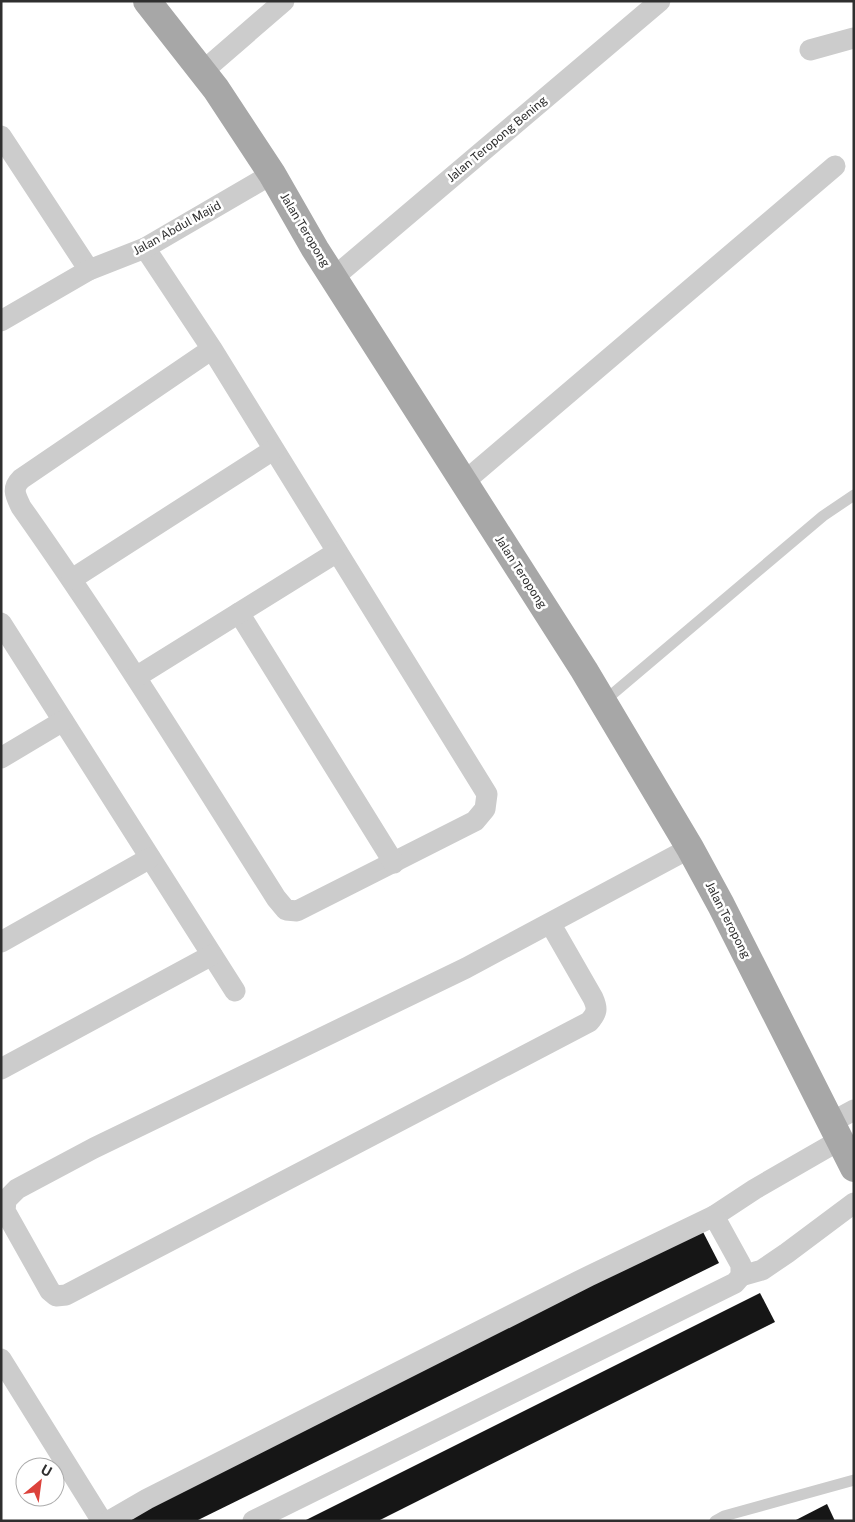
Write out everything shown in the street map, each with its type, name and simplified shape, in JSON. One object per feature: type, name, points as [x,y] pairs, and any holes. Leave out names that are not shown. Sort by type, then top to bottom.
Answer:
[{"type":"main road","name":"Jalan Teropong","points":[[147,1],[202,72],[272,174],[334,278],[603,702],[690,848],[842,1124],[854,1168]]},
{"type":"street","points":[[202,72],[284,1]]},
{"type":"street","name":"Jalan Teropong Bening","points":[[334,278],[660,1]]},
{"type":"street","points":[[810,50],[854,38]]},
{"type":"street","points":[[1,136],[89,270]]},
{"type":"street","points":[[464,482],[835,166]]},
{"type":"street","name":"Jalan Abdul Majid","points":[[1,321],[89,270],[145,248],[272,174]]},
{"type":"street","points":[[145,248],[212,349],[487,794],[485,809],[475,821],[297,911],[286,910],[276,898],[136,677],[72,579],[21,507],[15,494],[17,483],[212,349]]},
{"type":"street","points":[[72,579],[273,450]]},
{"type":"street","points":[[136,677],[338,552]]},
{"type":"street","points":[[240,613],[394,863]]},
{"type":"street","points":[[1,623],[235,991]]},
{"type":"street","points":[[1,758],[63,721]]},
{"type":"street","points":[[550,923],[597,1008],[596,1014],[589,1022],[66,1295],[56,1296],[50,1290],[4,1211],[6,1200],[17,1189],[94,1148],[466,968],[550,923],[690,848]]},
{"type":"street","points":[[2,939],[150,858]]},
{"type":"street","points":[[1,1069],[212,955]]},
{"type":"street","points":[[1,1359],[102,1520],[147,1500],[589,1276],[714,1216],[755,1190],[842,1124]]},
{"type":"street","points":[[253,1521],[735,1283],[741,1276],[762,1270],[854,1203]]},
{"type":"street","points":[[714,1216],[740,1265],[741,1276]]},
{"type":"lane","points":[[603,702],[823,516],[854,495]]},
{"type":"lane","points":[[714,1521],[724,1516],[854,1480]]},
{"type":"building","points":[[702,1230],[719,1263],[196,1521],[113,1521]]},
{"type":"building","points":[[760,1293],[775,1322],[378,1521],[304,1521]]},
{"type":"building","points":[[827,1504],[835,1521],[794,1521]]}]
